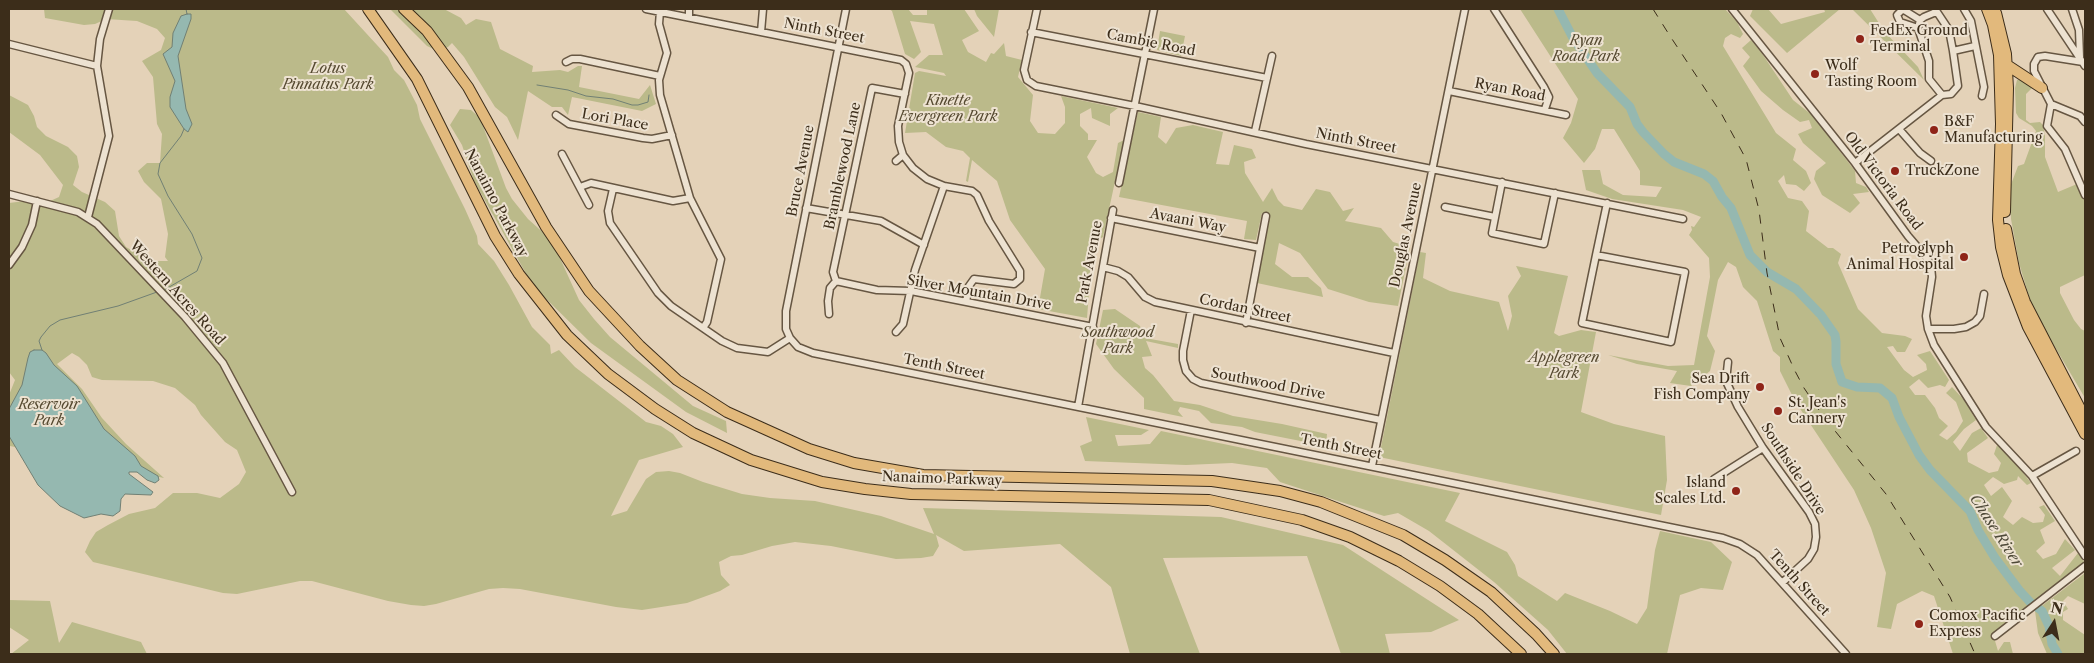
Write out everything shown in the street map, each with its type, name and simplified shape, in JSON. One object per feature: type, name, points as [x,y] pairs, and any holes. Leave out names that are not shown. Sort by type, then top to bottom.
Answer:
[{"type":"highway","name":"Nanaimo Parkway","points":[[368,9],[417,79],[495,236],[519,274],[567,335],[608,374],[654,409],[693,433],[751,460],[822,482],[865,489],[911,494],[1209,500],[1302,520],[1350,537],[1399,561],[1440,586],[1478,614],[1521,654]]},
{"type":"highway","name":"Nanaimo Parkway","points":[[404,9],[427,30],[468,87],[546,227],[589,290],[640,346],[677,380],[727,412],[772,434],[845,460],[923,475],[1212,481],[1280,491],[1321,502],[1402,535],[1445,560],[1491,592],[1536,634],[1554,654]]},
{"type":"highway","points":[[1987,9],[1993,25],[1999,55],[2002,124],[1998,179],[1998,220],[2001,247],[2008,275],[2028,327],[2085,434]]},
{"type":"highway","points":[[1994,9],[2004,38],[2007,65],[2009,124],[2005,220],[2008,247],[2025,302],[2085,418]]},
{"type":"highway","points":[[2007,65],[2042,88]]},
{"type":"street","points":[[88,217],[110,136],[97,66],[100,40],[109,9]]},
{"type":"street","name":"Ninth Street","points":[[646,9],[901,60],[906,64],[909,73],[905,94]]},
{"type":"street","points":[[689,9],[689,17]]},
{"type":"street","points":[[762,32],[763,9]]},
{"type":"street","name":"Bruce Avenue","points":[[790,338],[786,329],[786,311],[846,9]]},
{"type":"street","points":[[1031,32],[1036,9]]},
{"type":"street","points":[[1119,183],[1154,9]]},
{"type":"street","name":"Douglas Avenue","points":[[1372,466],[1465,9]]},
{"type":"street","points":[[1494,9],[1544,87],[1548,97],[1546,109]]},
{"type":"street","name":"Old Victoria Road","points":[[1732,9],[1855,163],[1908,236],[1926,257],[1931,266],[1932,277],[1926,316],[1928,329],[1934,345],[1986,427],[2032,476],[2085,556]]},
{"type":"street","points":[[1964,9],[1971,21],[1984,87],[1982,96]]},
{"type":"street","points":[[2047,9],[2083,62]]},
{"type":"street","points":[[2072,9],[2079,30],[2083,62]]},
{"type":"street","points":[[1918,28],[1900,22],[1898,15],[1900,11],[1904,10],[1920,20]]},
{"type":"street","points":[[1855,163],[1942,95],[1951,94],[1958,86],[1948,30],[1936,10],[1920,20],[1918,28],[1930,61],[1928,79],[1942,95]]},
{"type":"street","points":[[660,12],[658,24],[667,53],[660,76],[660,95],[690,198],[721,259],[707,322],[703,328]]},
{"type":"street","name":"Ninth Street","points":[[1031,32],[1024,70],[1027,80],[1036,86],[1255,131],[1306,144],[1683,219]]},
{"type":"street","name":"Cambie Road","points":[[1031,32],[1267,78]]},
{"type":"street","points":[[9,44],[97,66]]},
{"type":"street","points":[[1953,51],[1975,46]]},
{"type":"street","points":[[1255,131],[1272,56]]},
{"type":"street","points":[[2083,62],[2046,56],[2038,57],[2034,64],[2034,71],[2050,104],[2047,126],[2065,149],[2085,195]]},
{"type":"street","points":[[566,62],[580,59],[660,76]]},
{"type":"street","name":"Bramblewood Lane","points":[[836,281],[834,272],[872,88],[905,94]]},
{"type":"street","name":"Ryan Road","points":[[1449,90],[1546,109],[1566,115]]},
{"type":"street","points":[[905,94],[898,126],[899,142],[903,155],[913,168],[927,179],[944,186],[972,191],[976,195],[989,221],[1017,265],[1020,275],[1018,282],[1010,284],[974,279],[969,286],[966,302]]},
{"type":"street","points":[[2050,104],[2080,116],[2085,122]]},
{"type":"street","name":"Lori Place","points":[[556,115],[569,124],[643,138],[652,139],[672,135]]},
{"type":"street","points":[[1899,129],[1920,153],[1931,162]]},
{"type":"street","points":[[562,154],[589,205]]},
{"type":"street","points":[[896,161],[903,155]]},
{"type":"street","points":[[1502,182],[1492,234],[1544,244],[1555,193]]},
{"type":"street","points":[[580,188],[591,183],[673,201],[690,198]]},
{"type":"street","points":[[896,332],[903,324],[915,270],[944,186]]},
{"type":"street","points":[[613,189],[608,217],[614,229],[664,300],[731,345],[761,352],[773,350],[790,338]]},
{"type":"street","name":"Western Acres Road","points":[[9,194],[78,212],[97,224],[185,317],[222,363],[292,492]]},
{"type":"street","points":[[9,265],[22,247],[32,225],[37,201]]},
{"type":"street","points":[[1596,254],[1685,272],[1671,342],[1582,323],[1596,254],[1607,203]]},
{"type":"street","points":[[1445,206],[1495,217]]},
{"type":"street","points":[[806,208],[881,221],[924,245]]},
{"type":"street","name":"Park Avenue","points":[[1078,407],[1113,210]]},
{"type":"street","points":[[1246,323],[1266,216]]},
{"type":"street","name":"Avaani Way","points":[[1112,218],[1260,248]]},
{"type":"street","name":"Cordan Street","points":[[1102,267],[1118,271],[1128,277],[1145,297],[1155,302],[1246,323],[1394,353]]},
{"type":"street","points":[[829,314],[830,288],[836,281]]},
{"type":"street","name":"Silver Mountain Drive","points":[[836,281],[877,290],[910,291],[1093,327]]},
{"type":"street","points":[[1928,329],[1954,329],[1966,327],[1975,322],[1980,316],[1984,294]]},
{"type":"street","name":"Southwood Drive","points":[[1191,310],[1183,360],[1186,371],[1201,384],[1382,420]]},
{"type":"street","name":"Tenth Street","points":[[790,338],[798,346],[813,353],[1723,538],[1740,544],[1757,555],[1846,654]]},
{"type":"street","name":"Southside Drive","points":[[1728,362],[1726,380],[1738,407],[1763,448],[1809,512],[1815,524],[1816,537],[1814,549],[1808,559],[1783,582]]},
{"type":"street","points":[[1714,479],[1763,448]]},
{"type":"street","points":[[2032,476],[2076,451]]},
{"type":"street","points":[[1995,636],[2085,566]]},
{"type":"green space","name":"Lotus Pinnatus Park","points":[[44,9],[344,9],[388,57],[394,70],[404,80],[417,105],[420,119],[465,209],[477,236],[478,244],[494,261],[532,327],[550,345],[551,354],[559,350],[575,367],[646,422],[661,426],[673,434],[683,447],[639,460],[611,516],[627,511],[646,479],[656,472],[669,471],[742,494],[815,501],[881,516],[934,534],[923,508],[1221,517],[1343,545],[1459,620],[1431,632],[1385,634],[1390,654],[1341,654],[1307,556],[1163,558],[1200,654],[1130,654],[1111,587],[1060,544],[964,551],[936,535],[939,546],[933,556],[921,558],[896,559],[831,546],[795,542],[731,556],[719,562],[721,575],[730,585],[720,591],[687,603],[642,610],[520,589],[503,588],[489,589],[424,606],[388,601],[312,581],[300,581],[237,594],[223,593],[93,562],[85,552],[96,532],[129,514],[155,508],[173,493],[197,493],[220,498],[239,484],[246,472],[237,450],[225,442],[201,415],[195,405],[175,388],[153,381],[102,380],[92,377],[87,365],[72,353],[57,364],[82,389],[102,418],[126,444],[164,478],[10,446],[9,395],[15,380],[9,372],[9,203],[25,201],[48,202],[59,197],[63,185],[40,155],[9,132],[9,95],[28,105],[37,127],[46,136],[68,147],[77,156],[79,167],[73,185],[82,192],[105,202],[115,211],[119,236],[126,247],[156,261],[168,261],[165,257],[168,234],[161,199],[144,182],[138,171],[147,163],[160,163],[162,134],[157,124],[153,77],[142,61],[161,50],[165,38],[157,29],[137,21],[106,19],[95,24],[84,25],[45,18]]},
{"type":"green space","points":[[390,9],[444,9],[461,18],[466,25],[476,19],[491,22],[500,49],[533,66],[532,72],[560,70],[568,72],[578,66],[582,66],[579,87],[639,99],[650,85],[656,104],[642,111],[572,97],[568,115],[562,107],[552,107],[528,91],[518,140],[507,117],[495,107],[464,57],[452,43],[438,51],[427,46]]},
{"type":"green space","name":"Kinette Evergreen Park","points":[[889,9],[908,9],[913,15],[927,15],[927,9],[964,9],[979,31],[962,40],[968,52],[986,62],[991,53],[994,54],[1004,43],[1006,56],[1022,60],[1018,77],[1033,95],[1030,121],[1038,133],[1055,134],[1065,123],[1065,107],[1061,96],[1118,108],[1110,114],[1110,126],[1092,118],[1091,108],[1080,114],[1080,126],[1088,134],[1088,140],[1097,140],[1087,157],[1096,173],[1103,177],[1113,172],[1118,143],[1124,140],[1103,237],[1087,247],[1091,268],[1087,318],[1038,309],[1045,269],[1010,220],[997,181],[972,160],[968,182],[966,181],[970,158],[963,151],[946,147],[926,132],[905,133],[915,73],[919,71],[946,76],[944,73],[915,67],[929,55],[943,55],[934,24],[910,21],[921,52],[914,59],[905,54],[892,11]]},
{"type":"green space","points":[[974,9],[999,9],[994,37],[977,16]]},
{"type":"green space","name":"Ryan Road Park","points":[[1520,9],[1725,9],[1737,22],[1743,34],[1740,38],[1731,34],[1725,38],[1723,46],[1776,133],[1796,149],[1793,160],[1806,171],[1811,183],[1804,191],[1796,185],[1786,184],[1784,175],[1778,181],[1788,198],[1802,201],[1809,211],[1806,231],[1828,248],[1833,248],[1841,254],[1838,263],[1858,309],[1882,333],[1905,336],[1912,339],[1905,352],[1897,352],[1893,346],[1887,347],[1904,370],[1913,377],[1927,370],[1926,364],[1917,355],[1930,351],[1949,380],[1945,387],[1940,385],[1928,388],[1919,379],[1909,387],[1915,395],[1925,395],[1935,408],[1939,418],[1948,426],[1939,435],[1947,440],[1956,432],[1963,421],[1956,402],[1946,393],[1952,387],[1964,400],[1976,420],[1964,429],[1953,442],[1960,451],[1972,433],[1981,428],[1988,438],[1967,453],[1968,462],[1989,473],[1998,471],[2001,463],[1994,454],[1997,445],[2015,462],[2031,483],[2027,485],[2018,476],[2017,480],[2004,484],[1993,477],[1984,485],[1991,496],[2002,487],[2012,501],[2003,517],[2013,525],[2022,517],[2033,523],[2043,522],[2045,515],[2039,507],[2044,505],[2055,521],[2040,530],[2045,543],[2036,551],[2043,559],[2056,554],[2065,539],[2075,550],[2052,568],[2060,576],[2078,553],[2085,563],[1993,634],[1998,651],[2004,642],[2010,642],[2013,654],[1953,654],[1934,596],[1922,591],[1897,604],[1891,629],[1877,627],[1886,573],[1871,528],[1854,490],[1795,401],[1780,371],[1780,357],[1773,351],[1757,301],[1743,287],[1736,267],[1728,262],[1718,280],[1707,336],[1715,351],[1710,371],[1691,386],[1670,383],[1677,371],[1637,364],[1608,355],[1668,366],[1694,365],[1710,277],[1709,258],[1689,235],[1692,230],[1691,226],[1694,227],[1701,217],[1683,210],[1612,199],[1586,190],[1582,170],[1600,170],[1603,184],[1623,195],[1656,197],[1662,187],[1640,185],[1640,171],[1614,129],[1602,129],[1595,149],[1584,163],[1563,138],[1571,123],[1578,99]]},
{"type":"green space","points":[[1753,9],[1768,9],[1781,24],[1825,12],[1824,9],[1840,9],[1787,53],[1750,16]]},
{"type":"green space","points":[[1852,9],[1870,9],[1884,31],[1918,67],[1924,80]]},
{"type":"green space","points":[[1160,31],[1185,36],[1181,56],[1157,50]]},
{"type":"green space","points":[[1751,40],[1793,100],[1812,115],[1855,171],[1856,183],[1866,187],[1869,192],[1853,194],[1860,203],[1850,213],[1822,195],[1814,179],[1816,171],[1826,163],[1803,143],[1798,134],[1812,128],[1809,120],[1800,122],[1783,110],[1761,91],[1743,66],[1750,57],[1742,48]]},
{"type":"green space","points":[[2020,79],[2031,85],[2032,88],[2026,94],[2026,120],[2030,123],[2040,122],[2043,125],[2045,157],[2058,192],[2077,184],[2085,202],[2085,275],[2060,287],[2060,293],[2074,320],[2085,331],[2085,398],[2045,330],[2030,300],[2019,263],[2011,219],[2010,187],[2018,166],[2024,164],[2036,131],[2032,126],[2019,118],[2016,113],[2015,88],[2017,80]]},
{"type":"green space","points":[[460,109],[471,110],[480,118],[506,188],[512,199],[528,219],[547,236],[559,256],[579,300],[594,319],[610,337],[693,406],[726,421],[727,433],[686,412],[591,343],[533,286],[474,181],[462,145],[450,125]]},
{"type":"green space","points":[[1138,112],[1161,117],[1158,137],[1166,144],[1176,128],[1193,125],[1223,132],[1216,164],[1229,165],[1234,145],[1252,149],[1256,158],[1244,162],[1245,173],[1263,202],[1272,188],[1278,200],[1284,206],[1302,210],[1316,189],[1330,192],[1343,211],[1354,208],[1345,221],[1381,228],[1393,242],[1410,247],[1398,306],[1369,302],[1328,289],[1300,253],[1279,243],[1275,264],[1292,277],[1308,277],[1321,288],[1323,297],[1257,283],[1269,216],[1262,213],[1256,240],[1244,239],[1247,221],[1119,197]]},
{"type":"green space","name":"Applegreen Park","points":[[1420,252],[1426,253],[1423,278],[1450,291],[1499,302],[1508,331],[1512,316],[1508,296],[1521,276],[1516,266],[1568,276],[1554,333],[1559,336],[1581,330],[1596,332],[1581,412],[1614,424],[1665,436],[1667,480],[1661,515],[1379,457]]},
{"type":"green space","name":"Southwood Park","points":[[1115,309],[1140,326],[1145,338],[1178,344],[1178,348],[1146,341],[1152,356],[1142,357],[1145,368],[1174,401],[1200,405],[1233,416],[1327,434],[1326,446],[1255,432],[1242,427],[1211,423],[1199,411],[1180,407],[1178,411],[1183,417],[1144,409],[1144,398],[1114,369],[1096,344],[1103,310]]},
{"type":"green space","points":[[1086,417],[1149,430],[1141,435],[1115,435],[1118,446],[1150,444],[1161,431],[1460,493],[1445,521],[1507,552],[1515,565],[1518,576],[1557,601],[1565,593],[1637,624],[1647,608],[1655,550],[1660,531],[1711,542],[1732,562],[1723,590],[1701,588],[1680,595],[1667,654],[1567,654],[1548,630],[1494,582],[1429,531],[1398,513],[1384,516],[1280,482],[1267,468],[1232,463],[1186,465],[1085,461],[1080,446],[1092,441]]},
{"type":"green space","points":[[2085,573],[2085,604],[2068,596],[2063,601],[2068,609],[2063,612],[2063,620],[2085,635],[2085,654],[2047,654],[2038,633],[2035,611]]},
{"type":"green space","points":[[9,600],[50,601],[59,643],[72,622],[141,642],[147,654],[11,654],[29,640],[9,627]]},
{"type":"water","points":[[191,14],[191,19],[178,56],[186,109],[192,124],[188,132],[170,107],[170,97],[175,81],[163,54],[172,47],[173,33],[181,16]]},
{"type":"water","name":"Reservoir Park","points":[[42,350],[46,353],[54,365],[77,386],[104,429],[135,456],[141,466],[158,476],[159,480],[155,483],[147,480],[137,472],[129,472],[129,474],[153,492],[151,495],[125,494],[121,499],[120,511],[113,516],[101,514],[84,518],[60,506],[38,485],[9,436],[9,409],[22,385],[30,352]]},
{"type":"waterway","points":[[186,9],[187,14]]},
{"type":"waterway","name":"Chase River","points":[[1558,9],[1573,38],[1597,73],[1630,107],[1637,124],[1643,132],[1674,162],[1704,174],[1713,181],[1731,208],[1750,255],[1767,272],[1796,289],[1821,315],[1835,335],[1836,364],[1842,382],[1857,387],[1880,388],[1892,398],[1899,417],[1919,455],[1930,470],[1970,511],[1978,530],[1995,558],[2019,590],[2042,611],[2049,626],[2052,644],[2058,654]]},
{"type":"waterway","points":[[537,85],[568,90],[586,96],[613,99],[632,105],[648,102],[649,95]]},
{"type":"waterway","points":[[164,290],[197,271],[202,258],[192,234],[168,196],[158,174],[160,163],[181,136],[184,129]]},
{"type":"waterway","points":[[42,350],[39,341],[41,337],[50,326],[60,320],[118,306],[157,292]]},
{"type":"railway","points":[[1653,9],[1721,113],[1746,159],[1759,210],[1767,273],[1780,338],[1795,371],[1823,416],[1886,494],[1950,597],[1975,654]]},
{"type":"place","name":"FedEx Ground Terminal","points":[[1860,39]]},
{"type":"place","name":"Wolf Tasting Room","points":[[1815,74]]},
{"type":"place","name":"B&F Manufacturing","points":[[1934,130]]},
{"type":"place","name":"TruckZone","points":[[1895,171]]},
{"type":"place","name":"Petroglyph Animal Hospital","points":[[1964,257]]},
{"type":"place","name":"Sea Drift Fish Company","points":[[1760,387]]},
{"type":"place","name":"St. Jean's Cannery","points":[[1778,411]]},
{"type":"place","name":"Island Scales Ltd.","points":[[1736,491]]},
{"type":"place","name":"Comox Pacific Express","points":[[1919,624]]}]
